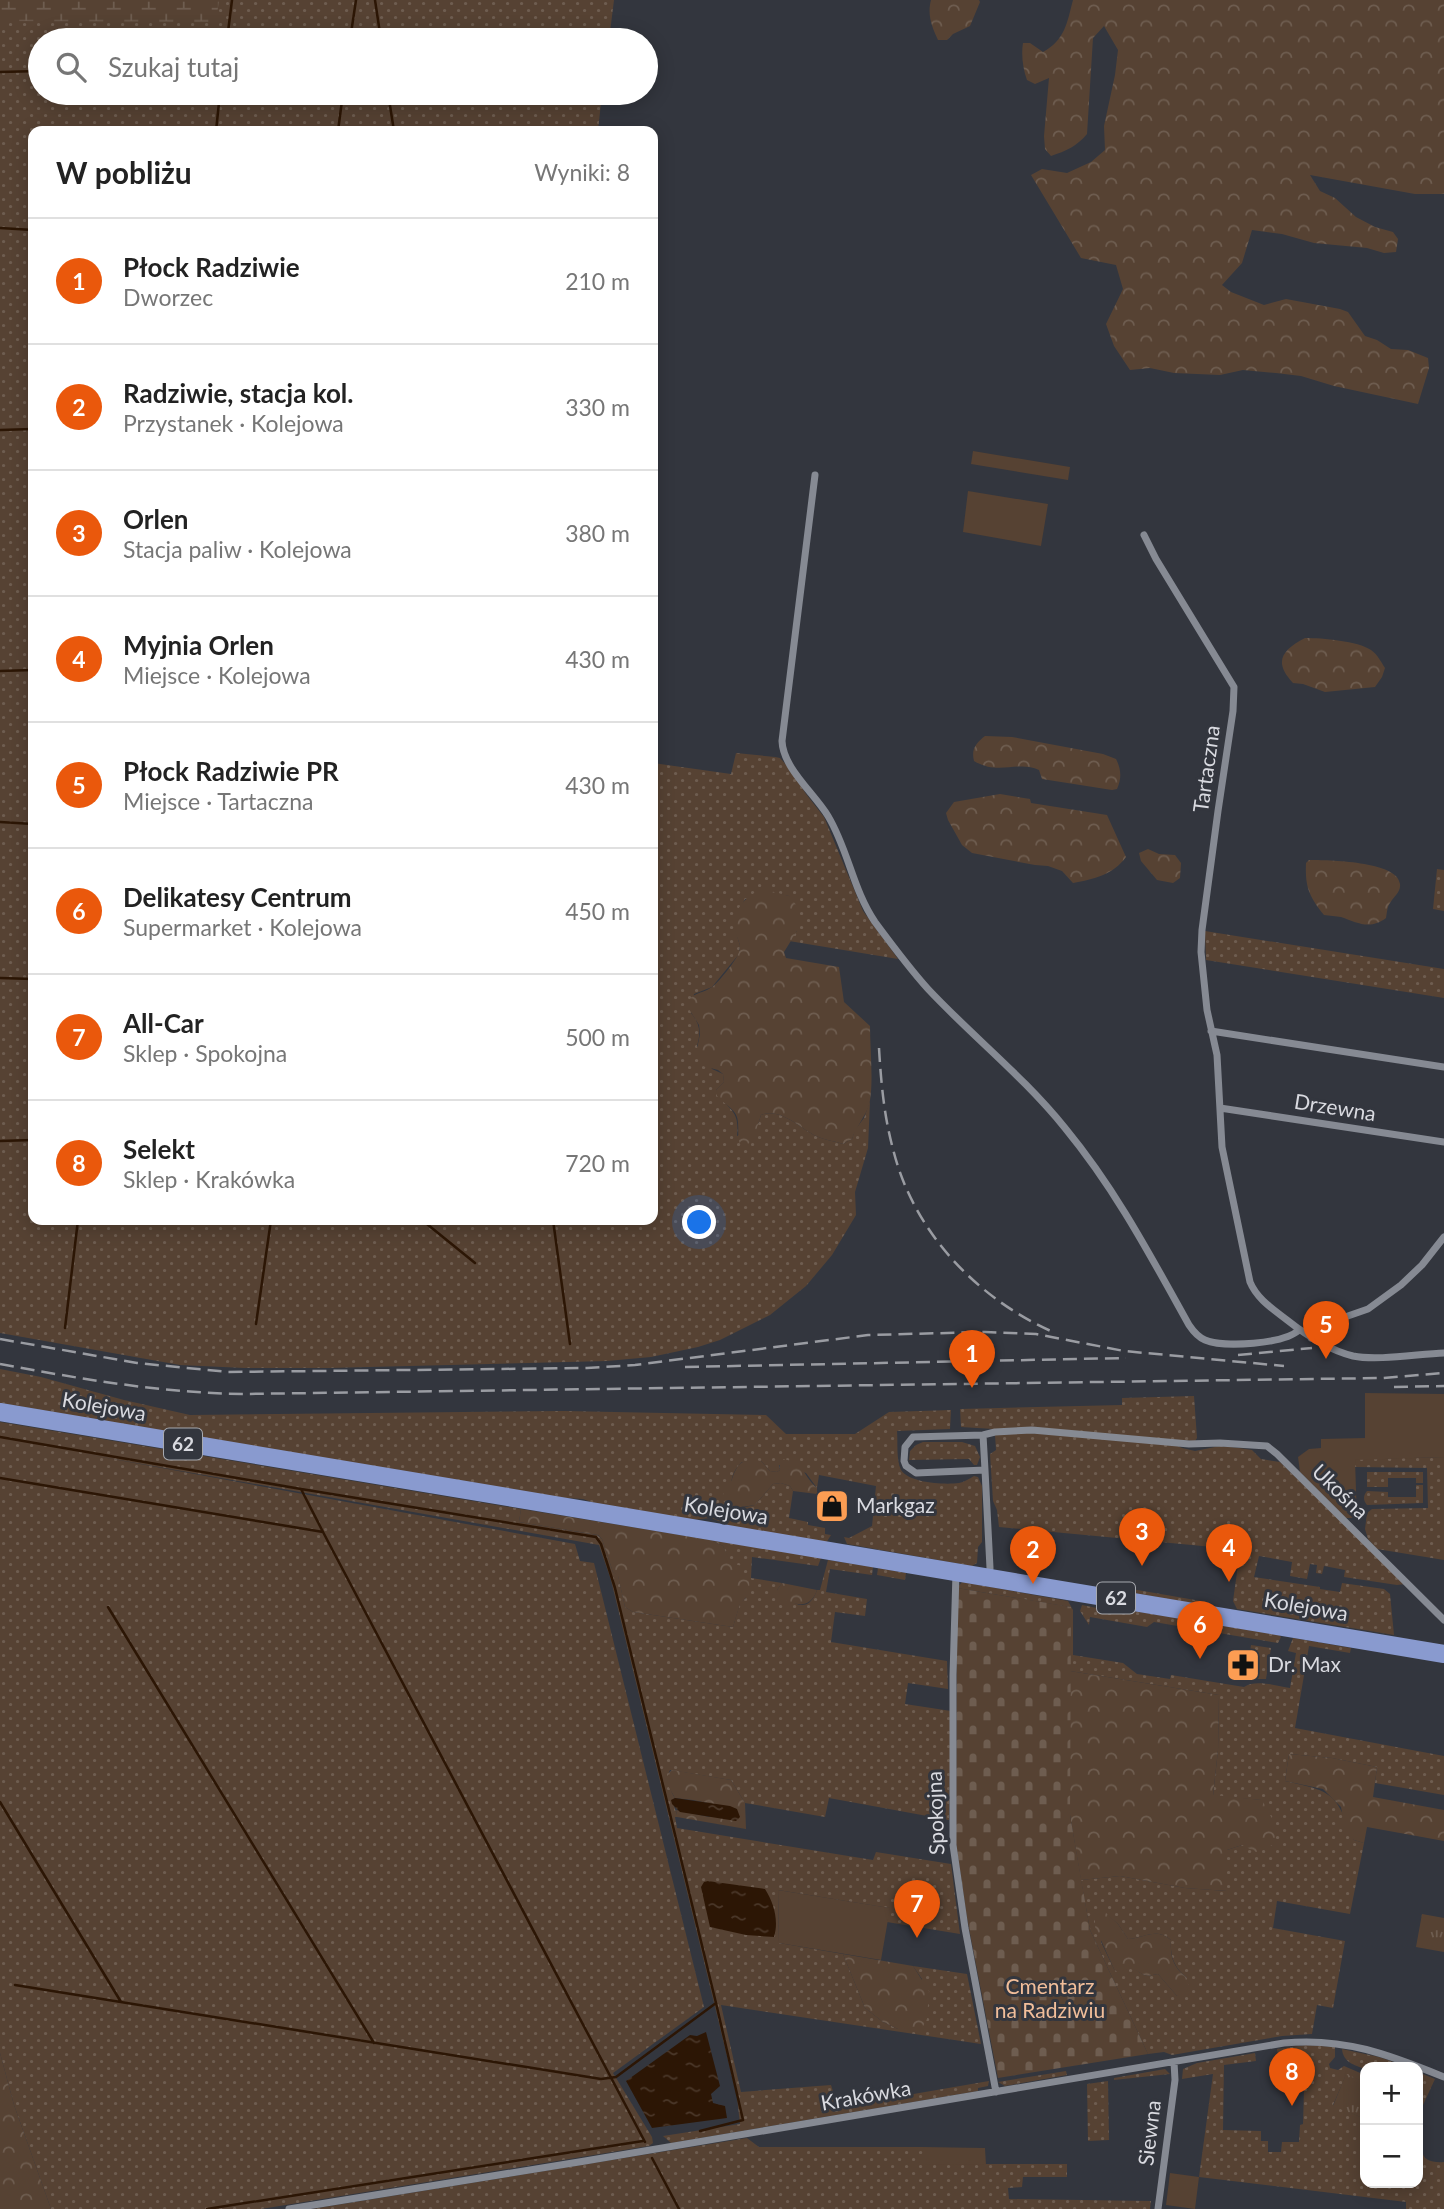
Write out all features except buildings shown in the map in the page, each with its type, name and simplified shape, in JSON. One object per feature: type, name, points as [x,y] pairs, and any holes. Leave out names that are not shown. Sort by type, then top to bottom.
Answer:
[{"type":"main road","name":"Kolejowa","points":[[0,1412],[1444,1654]]},
{"type":"street","points":[[815,475],[782,741],[783,752],[831,822],[867,910],[926,987],[1037,1097],[1091,1161],[1119,1202],[1197,1335],[1213,1342],[1250,1343],[1289,1336],[1299,1329]]},
{"type":"street","name":"Tartaczna","points":[[1144,535],[1234,687],[1201,944],[1206,999],[1217,1055],[1222,1147],[1250,1282],[1255,1293],[1311,1338],[1356,1356],[1444,1353]]},
{"type":"street","points":[[1211,1031],[1444,1067]]},
{"type":"street","name":"Drzewna","points":[[1220,1108],[1444,1142]]},
{"type":"street","points":[[1311,1338],[1322,1325],[1368,1309],[1401,1285],[1422,1265],[1444,1237]]},
{"type":"street","name":"Ukośna","points":[[985,1470],[920,1473],[910,1470],[904,1461],[905,1447],[913,1437],[983,1435],[1032,1430],[1189,1444],[1267,1446],[1444,1620]]},
{"type":"street","points":[[983,1435],[989,1577]]},
{"type":"street","name":"Spokojna","points":[[956,1572],[953,1845],[965,1928],[996,2092]]},
{"type":"street","name":"Krakówka","points":[[289,2209],[1284,2043],[1324,2041],[1383,2053],[1444,2077]]},
{"type":"street","name":"Siewna","points":[[1158,2209],[1176,2072],[1174,2062]]},
{"type":"green space","points":[[0,0],[614,0],[610,28],[28,28],[28,105],[601,105],[599,126],[28,126],[28,1225],[658,1225],[658,764],[731,774],[736,753],[780,758],[789,768],[824,817],[863,911],[898,959],[789,941],[797,931],[789,896],[778,894],[745,899],[735,919],[739,954],[712,987],[694,994],[691,1013],[699,1028],[697,1046],[712,1069],[723,1074],[724,1082],[716,1090],[735,1115],[737,1136],[758,1124],[761,1115],[768,1113],[783,1116],[822,1139],[843,1144],[852,1139],[870,1101],[868,1148],[855,1192],[856,1215],[832,1255],[806,1286],[770,1315],[720,1340],[651,1357],[607,1361],[244,1368],[180,1365],[0,1333]]},
{"type":"green space","points":[[0,0],[219,0],[216,22],[0,21]]},
{"type":"green space","points":[[931,0],[980,2],[970,26],[947,40],[938,40],[930,16]]},
{"type":"green space","points":[[1073,0],[1444,0],[1444,194],[1415,194],[1310,175],[1320,191],[1335,198],[1356,217],[1375,227],[1393,232],[1398,239],[1396,252],[1384,253],[1367,248],[1314,243],[1282,234],[1252,230],[1242,263],[1222,285],[1231,292],[1264,305],[1286,299],[1340,309],[1348,312],[1365,336],[1391,349],[1408,350],[1428,358],[1429,368],[1418,404],[1301,376],[1276,373],[1243,370],[1220,375],[1174,373],[1150,368],[1130,370],[1114,346],[1106,324],[1123,289],[1116,265],[1081,258],[1031,175],[1042,169],[1067,173],[1091,162],[1105,150],[1104,126],[1118,50],[1104,26],[1093,38],[1087,134],[1071,148],[1051,156],[1045,149],[1049,78],[1035,84],[1027,80],[1024,71],[1023,43],[1030,43],[1043,52],[1056,42],[1064,30]]},
{"type":"green space","points":[[973,451],[1070,467],[1068,480],[971,464]]},
{"type":"green space","points":[[968,491],[1048,504],[1041,546],[963,532]]},
{"type":"green space","points":[[1305,638],[1358,644],[1371,650],[1385,668],[1382,677],[1375,687],[1325,692],[1293,683],[1283,669],[1283,657],[1291,647]]},
{"type":"green space","points":[[985,736],[1012,737],[1103,754],[1116,759],[1120,774],[1119,785],[1112,790],[1042,779],[1039,770],[1031,767],[1000,768],[983,765],[974,761],[973,753]]},
{"type":"green space","points":[[1000,794],[1030,799],[1031,803],[1107,815],[1126,857],[1109,872],[1073,883],[1062,871],[1048,866],[972,853],[962,845],[946,813],[954,802]]},
{"type":"green space","points":[[1148,849],[1159,854],[1175,855],[1181,863],[1180,878],[1173,883],[1157,880],[1141,861],[1139,853]]},
{"type":"green space","points":[[1309,860],[1360,863],[1375,866],[1396,876],[1399,889],[1389,905],[1386,918],[1369,925],[1324,915],[1311,897],[1307,885],[1306,863]]},
{"type":"green space","points":[[1437,869],[1444,870],[1444,911],[1433,909]]},
{"type":"green space","points":[[763,889],[789,896],[798,907],[797,931],[784,952],[786,958],[839,967],[844,1002],[870,1026],[872,1077],[869,1105],[852,1139],[843,1144],[819,1137],[783,1116],[768,1113],[761,1115],[754,1137],[748,1144],[740,1144],[737,1117],[717,1096],[716,1090],[724,1082],[723,1074],[703,1066],[696,1054],[699,1025],[687,1006],[689,1001],[715,984],[734,961],[740,949],[735,931],[735,917],[741,905],[751,895]]},
{"type":"green space","points":[[1205,931],[1444,969],[1444,998],[1206,960]]},
{"type":"green space","points":[[0,1369],[190,1415],[564,1411],[766,1415],[786,1434],[855,1434],[889,1412],[951,1410],[950,1429],[897,1431],[899,1466],[911,1478],[928,1482],[959,1483],[974,1476],[978,1477],[982,1486],[982,1542],[978,1547],[977,1563],[972,1566],[847,1544],[844,1537],[849,1538],[872,1526],[876,1486],[819,1475],[817,1488],[806,1473],[779,1465],[780,1470],[777,1472],[770,1471],[761,1461],[742,1462],[737,1467],[731,1484],[731,1510],[755,1505],[773,1484],[790,1486],[793,1491],[789,1518],[825,1528],[825,1534],[831,1535],[826,1543],[733,1527],[711,1518],[691,1520],[597,1504],[583,1499],[551,1497],[0,1403]]},
{"type":"green space","points":[[1365,1393],[1444,1394],[1444,1457],[1355,1460],[1357,1518],[1346,1518],[1300,1472],[1298,1457],[1309,1449],[1321,1448],[1321,1439],[1365,1438]]},
{"type":"green space","points":[[1194,1396],[1195,1441],[961,1427],[960,1409],[1122,1405],[1122,1398]]},
{"type":"green space","points":[[0,1422],[521,1509],[519,1522],[597,1535],[602,1539],[613,1572],[618,1575],[625,1607],[633,1612],[733,1627],[740,1603],[746,1598],[742,1579],[730,1563],[723,1546],[711,1540],[821,1558],[818,1566],[752,1557],[751,1578],[782,1583],[777,1590],[799,1605],[809,1603],[817,1590],[820,1590],[828,1560],[873,1567],[872,1575],[830,1569],[826,1592],[867,1599],[865,1616],[835,1612],[831,1642],[947,1661],[948,1689],[908,1683],[905,1704],[951,1711],[949,1820],[829,1798],[825,1817],[745,1803],[731,1780],[670,1770],[669,1781],[675,1798],[672,1800],[677,1815],[677,1828],[873,1860],[876,1852],[951,1864],[960,1934],[887,1922],[889,1908],[778,1890],[779,1943],[843,1954],[865,2008],[883,2022],[898,2029],[922,1979],[913,1966],[967,1974],[981,2044],[721,2005],[741,2092],[831,2085],[838,2107],[989,2081],[988,2086],[978,2088],[978,2091],[671,2143],[663,2136],[740,2124],[737,2097],[611,1580],[599,1545],[80,1453],[575,1544],[580,1561],[594,1563],[704,2007],[613,2073],[652,2137],[653,2143],[649,2146],[261,2209],[51,2209],[14,2105],[0,2053]]},
{"type":"green space","points":[[1028,1433],[1174,1444],[1195,1451],[1220,1446],[1239,1448],[1252,1450],[1261,1459],[1280,1462],[1405,1584],[1344,1577],[1345,1570],[1324,1566],[1322,1574],[1316,1573],[1317,1565],[1310,1564],[1307,1579],[1290,1576],[1292,1562],[1259,1556],[1254,1577],[1340,1592],[1342,1583],[1384,1589],[1390,1594],[1394,1635],[1237,1609],[1233,1601],[1238,1565],[1212,1558],[1213,1547],[999,1527],[993,1501],[990,1454],[996,1450],[995,1435]]},
{"type":"green space","points":[[923,1442],[962,1442],[975,1446],[980,1457],[977,1465],[969,1459],[909,1460],[910,1451]]},
{"type":"green space","points":[[1444,1457],[1444,1560],[1377,1549],[1368,1539],[1365,1529],[1367,1513],[1372,1509],[1428,1508],[1427,1468],[1355,1467],[1355,1459]]},
{"type":"green space","points":[[784,1459],[800,1467],[817,1488],[817,1494],[793,1491],[790,1486],[781,1483],[773,1484],[755,1505],[728,1509],[723,1495],[741,1463],[761,1461],[770,1471],[777,1472],[780,1470],[780,1460]]},
{"type":"green space","points":[[1367,1472],[1423,1472],[1423,1483],[1416,1483],[1416,1478],[1388,1478],[1388,1487],[1367,1487]]},
{"type":"green space","points":[[1416,1485],[1423,1485],[1423,1503],[1367,1505],[1364,1500],[1367,1491],[1388,1492],[1388,1497],[1416,1497]]},
{"type":"green space","points":[[521,1509],[711,1540],[723,1546],[731,1563],[742,1566],[742,1579],[749,1580],[750,1593],[740,1604],[733,1627],[633,1612],[625,1607],[618,1576],[613,1572],[602,1539],[598,1535],[519,1522]]},
{"type":"green space","points":[[878,1568],[906,1573],[905,1580],[877,1575]]},
{"type":"green space","points":[[962,1582],[1068,1601],[1073,1610],[1073,1655],[1123,1663],[1137,1674],[1170,1679],[1171,1675],[1244,1687],[1260,1683],[1290,1688],[1296,1653],[1288,1651],[1293,1638],[1351,1648],[1350,1653],[1309,1646],[1295,1728],[1444,1756],[1444,1795],[1375,1783],[1377,1767],[1332,1758],[1289,1754],[1285,1781],[1314,1788],[1331,1797],[1342,1812],[1354,1840],[1364,1843],[1350,1914],[1277,1901],[1273,1928],[1345,1941],[1333,2008],[1317,2005],[1312,2034],[1282,2036],[1172,2055],[1164,2052],[1148,2054],[1090,1930],[1081,1880],[1120,1876],[1185,1888],[1227,1891],[1227,1850],[1242,1845],[1262,1800],[1213,1796],[1218,1750],[1219,1695],[1070,1671],[1070,1607],[957,1588]],"holes":[[[1105,1913],[1118,1924],[1128,1939],[1160,1934],[1171,1940],[1174,1961],[1187,1978],[1177,1996],[1158,1974],[1147,1976],[1132,1968],[1118,1972],[1114,1969],[1101,1942]]]},
{"type":"green space","points":[[782,1583],[817,1590],[810,1601],[797,1604],[779,1598],[777,1590]]},
{"type":"green space","points":[[1097,1583],[1201,1601],[1197,1604],[1105,1588]]},
{"type":"green space","name":"Cmentarz na Radziwiu","points":[[957,1588],[1071,1607],[1070,1815],[1090,1930],[1148,2054],[998,2078],[967,1918],[956,1843]]},
{"type":"green space","points":[[1082,1605],[1127,1614],[1134,1611],[1281,1637],[1278,1643],[1154,1622],[1147,1627],[1090,1617],[1089,1625],[1080,1611]]},
{"type":"green space","points":[[1251,1645],[1271,1648],[1266,1679],[1246,1679]]},
{"type":"green space","points":[[1070,1671],[1219,1695],[1218,1750],[1213,1795],[1262,1800],[1275,1824],[1275,1844],[1256,1852],[1242,1845],[1227,1850],[1227,1891],[1185,1888],[1120,1876],[1081,1880],[1070,1815]]},
{"type":"green space","points":[[1289,1754],[1332,1758],[1377,1767],[1373,1797],[1444,1810],[1444,1841],[1367,1827],[1364,1843],[1354,1840],[1345,1828],[1341,1807],[1323,1789],[1285,1781]]},
{"type":"green space","points":[[672,1770],[731,1780],[745,1803],[746,1829],[677,1817],[676,1810],[709,1817],[737,1809],[675,1798],[667,1784],[668,1774]]},
{"type":"green space","points":[[778,1890],[890,1908],[881,1960],[779,1943]]},
{"type":"green space","points":[[1105,1912],[1118,1924],[1128,1939],[1160,1934],[1171,1940],[1173,1961],[1187,1978],[1189,1990],[1177,1996],[1158,1974],[1147,1976],[1131,1969],[1118,1973],[1095,1927],[1095,1918]]},
{"type":"green space","points":[[1422,1914],[1444,1918],[1444,1952],[1416,1947]]},
{"type":"green space","points":[[843,1954],[913,1966],[929,1991],[927,2019],[922,2028],[911,2032],[898,2029],[883,2022],[865,2008]]},
{"type":"green space","points":[[1306,2045],[1335,2047],[1335,2057],[1329,2064],[1330,2068],[1338,2070],[1344,2066],[1360,2073],[1360,2080],[1346,2075],[1333,2105],[1360,2117],[1360,2188],[1423,2188],[1423,2154],[1427,2159],[1444,2162],[1444,2209],[1406,2209],[1406,2202],[1199,2177],[1213,2074],[1182,2079],[1183,2069],[1197,2063],[1255,2053],[1256,2061],[1224,2065],[1223,2130],[1261,2131],[1261,2141],[1268,2141],[1268,2152],[1281,2152],[1282,2142],[1299,2142],[1300,2125],[1303,2124],[1305,2055],[1278,2058],[1277,2049]]},
{"type":"green space","points":[[1342,2049],[1393,2062],[1360,2062],[1360,2067],[1347,2060]]},
{"type":"green space","points":[[0,2053],[14,2105],[51,2209],[0,2209]]},
{"type":"green space","points":[[1165,2069],[1170,2074],[1114,2080],[1114,2078]]},
{"type":"green space","points":[[1066,2071],[1067,2075],[1005,2086],[998,2082]]},
{"type":"green space","points":[[1346,2074],[1360,2080],[1360,2117],[1333,2106]]},
{"type":"green space","points":[[1423,2074],[1435,2079],[1423,2105]]},
{"type":"green space","points":[[1108,2081],[1109,2140],[1088,2141],[1087,2084]]},
{"type":"green space","points":[[747,2138],[759,2147],[923,2147],[924,2164],[1067,2164],[1067,2177],[1023,2177],[1022,2187],[1008,2188],[1009,2199],[1151,2201],[1150,2209],[312,2209]]},
{"type":"green space","points":[[923,2147],[985,2148],[986,2165],[923,2164]]},
{"type":"green space","points":[[1170,2173],[1199,2177],[1195,2209],[1166,2205]]},
{"type":"water","points":[[675,1798],[730,1806],[737,1809],[740,1817],[736,1821],[680,1812],[672,1804],[671,1800]]},
{"type":"water","points":[[708,1881],[765,1889],[775,1912],[774,1937],[746,1935],[710,1927],[701,1887]]},
{"type":"water","points":[[706,2032],[720,2086],[711,2094],[713,2103],[725,2106],[727,2118],[652,2128],[626,2081],[690,2035],[697,2036]]},
{"type":"waterway","points":[[228,28],[232,0]]},
{"type":"waterway","points":[[352,28],[356,0]]},
{"type":"waterway","points":[[375,0],[379,28]]},
{"type":"waterway","points":[[0,72],[28,71]]},
{"type":"waterway","points":[[217,126],[219,105]]},
{"type":"waterway","points":[[339,126],[341,105]]},
{"type":"waterway","points":[[390,105],[393,126]]},
{"type":"waterway","points":[[0,228],[28,230]]},
{"type":"waterway","points":[[0,430],[28,429]]},
{"type":"waterway","points":[[0,671],[28,670]]},
{"type":"waterway","points":[[0,822],[28,824]]},
{"type":"waterway","points":[[0,978],[28,979]]},
{"type":"waterway","points":[[0,1141],[28,1140]]},
{"type":"waterway","points":[[65,1328],[77,1225]]},
{"type":"waterway","points":[[256,1324],[270,1225]]},
{"type":"waterway","points":[[428,1225],[475,1263]]},
{"type":"waterway","points":[[554,1225],[570,1344]]},
{"type":"waterway","points":[[0,1437],[301,1489]]},
{"type":"waterway","points":[[0,1478],[323,1532],[645,2142]]},
{"type":"waterway","points":[[323,1532],[301,1489],[596,1537],[601,1544],[615,1588],[716,2003]]},
{"type":"waterway","points":[[108,1607],[374,2043]]},
{"type":"waterway","points":[[0,1802],[121,2002]]},
{"type":"waterway","points":[[15,1985],[601,2079],[616,2077],[716,2003],[743,2120],[700,2131]]},
{"type":"waterway","points":[[207,2209],[643,2141]]},
{"type":"waterway","points":[[652,2158],[679,2209]]},
{"type":"railway","points":[[879,1048],[883,1099],[893,1149],[902,1179],[932,1234],[974,1281],[998,1301],[1053,1332]]},
{"type":"railway","points":[[0,1339],[137,1363],[228,1372],[587,1368],[635,1365],[868,1335],[985,1332],[1036,1334],[1124,1351],[1284,1366]]},
{"type":"railway","points":[[1238,1355],[1312,1348]]},
{"type":"railway","points":[[685,1367],[1126,1358]]},
{"type":"railway","points":[[0,1364],[152,1388],[244,1394],[1383,1378],[1444,1373]]},
{"type":"railway","points":[[1394,1387],[1444,1386]]},
{"type":"place","name":"Płock Radziwie PR","points":[[1326,1359]]},
{"type":"place","name":"Płock Radziwie","points":[[972,1388]]},
{"type":"place","name":"Markgaz","points":[[832,1506]]},
{"type":"place","name":"Orlen","points":[[1142,1566]]},
{"type":"place","name":"Myjnia Orlen","points":[[1229,1582]]},
{"type":"place","name":"Radziwie, stacja kol.","points":[[1033,1584]]},
{"type":"place","name":"Delikatesy Centrum","points":[[1200,1659]]},
{"type":"place","name":"Dr. Max","points":[[1243,1665]]},
{"type":"place","name":"All-Car","points":[[917,1938]]},
{"type":"place","name":"Selekt","points":[[1292,2106]]}]
